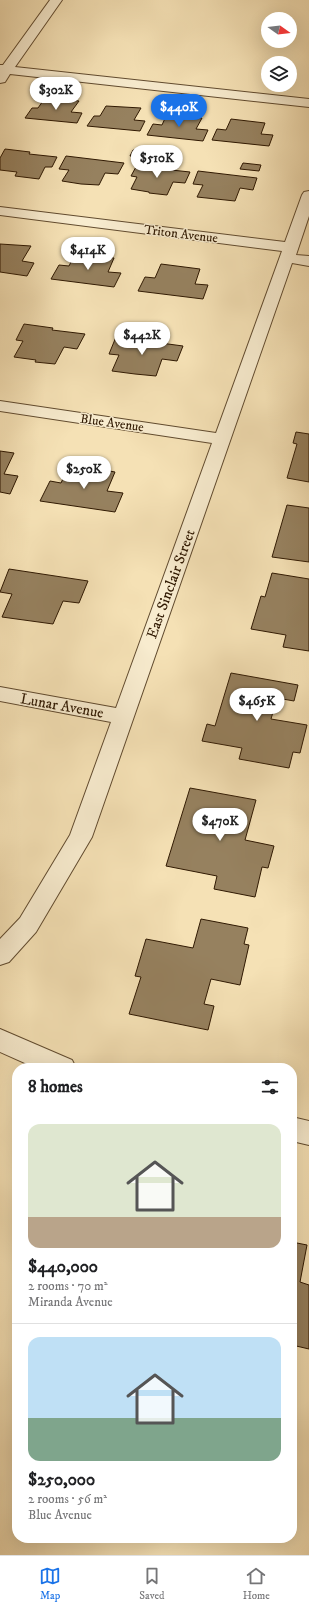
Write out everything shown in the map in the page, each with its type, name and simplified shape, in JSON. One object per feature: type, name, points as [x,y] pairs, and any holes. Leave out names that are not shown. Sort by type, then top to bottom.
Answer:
[{"type":"street","points":[[2,72],[56,0]]},
{"type":"street","points":[[2,72],[309,103]]},
{"type":"street","name":"East Sinclair Street","points":[[0,955],[28,925],[81,837],[309,195]]},
{"type":"street","name":"Triton Avenue","points":[[0,211],[289,253],[309,261]]},
{"type":"street","name":"Blue Avenue","points":[[0,406],[223,439]]},
{"type":"street","name":"Lunar Avenue","points":[[0,694],[124,717]]},
{"type":"street","points":[[0,1040],[52,1063]]},
{"type":"street","points":[[297,1130],[309,1133]]},
{"type":"building","points":[[45,98],[79,101],[71,112],[82,113],[77,123],[25,118],[32,108],[38,108]]},
{"type":"building","points":[[106,106],[141,108],[134,120],[145,121],[140,131],[87,126],[94,116],[100,116]]},
{"type":"building","points":[[167,114],[202,118],[196,129],[208,130],[203,141],[147,135],[153,124],[162,125]]},
{"type":"building","points":[[231,119],[265,123],[261,134],[273,135],[269,146],[212,140],[217,129],[226,130]]},
{"type":"building","points":[[5,149],[30,152],[29,154],[57,157],[52,167],[45,167],[39,179],[15,176],[17,172],[0,170],[0,158]]},
{"type":"building","points":[[133,150],[147,151],[144,157],[130,156]]},
{"type":"building","points":[[66,156],[124,163],[118,174],[105,173],[99,185],[81,184],[62,181],[69,170],[59,169]]},
{"type":"building","points":[[243,163],[261,165],[259,171],[240,169]]},
{"type":"building","points":[[137,165],[190,172],[185,183],[173,182],[167,195],[149,193],[131,189],[137,177],[131,176]]},
{"type":"building","points":[[198,171],[257,178],[253,190],[240,188],[235,201],[197,197],[203,185],[193,184]]},
{"type":"building","points":[[0,244],[31,246],[22,261],[34,263],[27,276],[0,272]]},
{"type":"building","points":[[76,252],[114,258],[108,272],[121,273],[114,287],[51,279],[59,265],[69,266]]},
{"type":"building","points":[[161,264],[200,269],[195,284],[208,285],[203,299],[138,291],[145,277],[155,278]]},
{"type":"building","points":[[24,324],[53,328],[52,330],[85,334],[77,349],[64,347],[55,364],[35,362],[36,360],[14,357],[23,341],[16,340]]},
{"type":"building","points":[[116,337],[183,346],[177,361],[162,359],[156,376],[112,371],[119,355],[109,354]]},
{"type":"building","points":[[296,432],[309,434],[309,482],[287,478],[297,444],[293,443]]},
{"type":"building","points":[[0,451],[14,453],[4,474],[18,476],[10,494],[0,492]]},
{"type":"building","points":[[70,464],[115,472],[107,491],[123,493],[115,512],[40,501],[50,481],[61,483]]},
{"type":"building","points":[[287,505],[309,508],[309,562],[272,557]]},
{"type":"building","points":[[9,569],[88,581],[79,603],[63,601],[53,624],[2,617],[12,594],[0,592]]},
{"type":"building","points":[[272,573],[309,579],[309,651],[283,647],[286,635],[251,629],[261,596],[265,597]]},
{"type":"building","points":[[231,673],[298,685],[294,701],[277,698],[271,719],[307,725],[300,753],[293,752],[289,768],[239,759],[242,748],[202,741],[207,724],[215,726]]},
{"type":"building","points":[[190,788],[256,800],[245,840],[274,846],[268,868],[262,867],[255,897],[214,889],[217,876],[166,866]]},
{"type":"building","points":[[201,919],[248,928],[244,944],[249,945],[240,985],[211,979],[204,1004],[214,1006],[208,1030],[129,1014],[141,977],[135,976],[146,939],[193,948]]},
{"type":"building","points":[[297,1243],[307,1245],[300,1282],[309,1285],[309,1349],[297,1346]]}]
